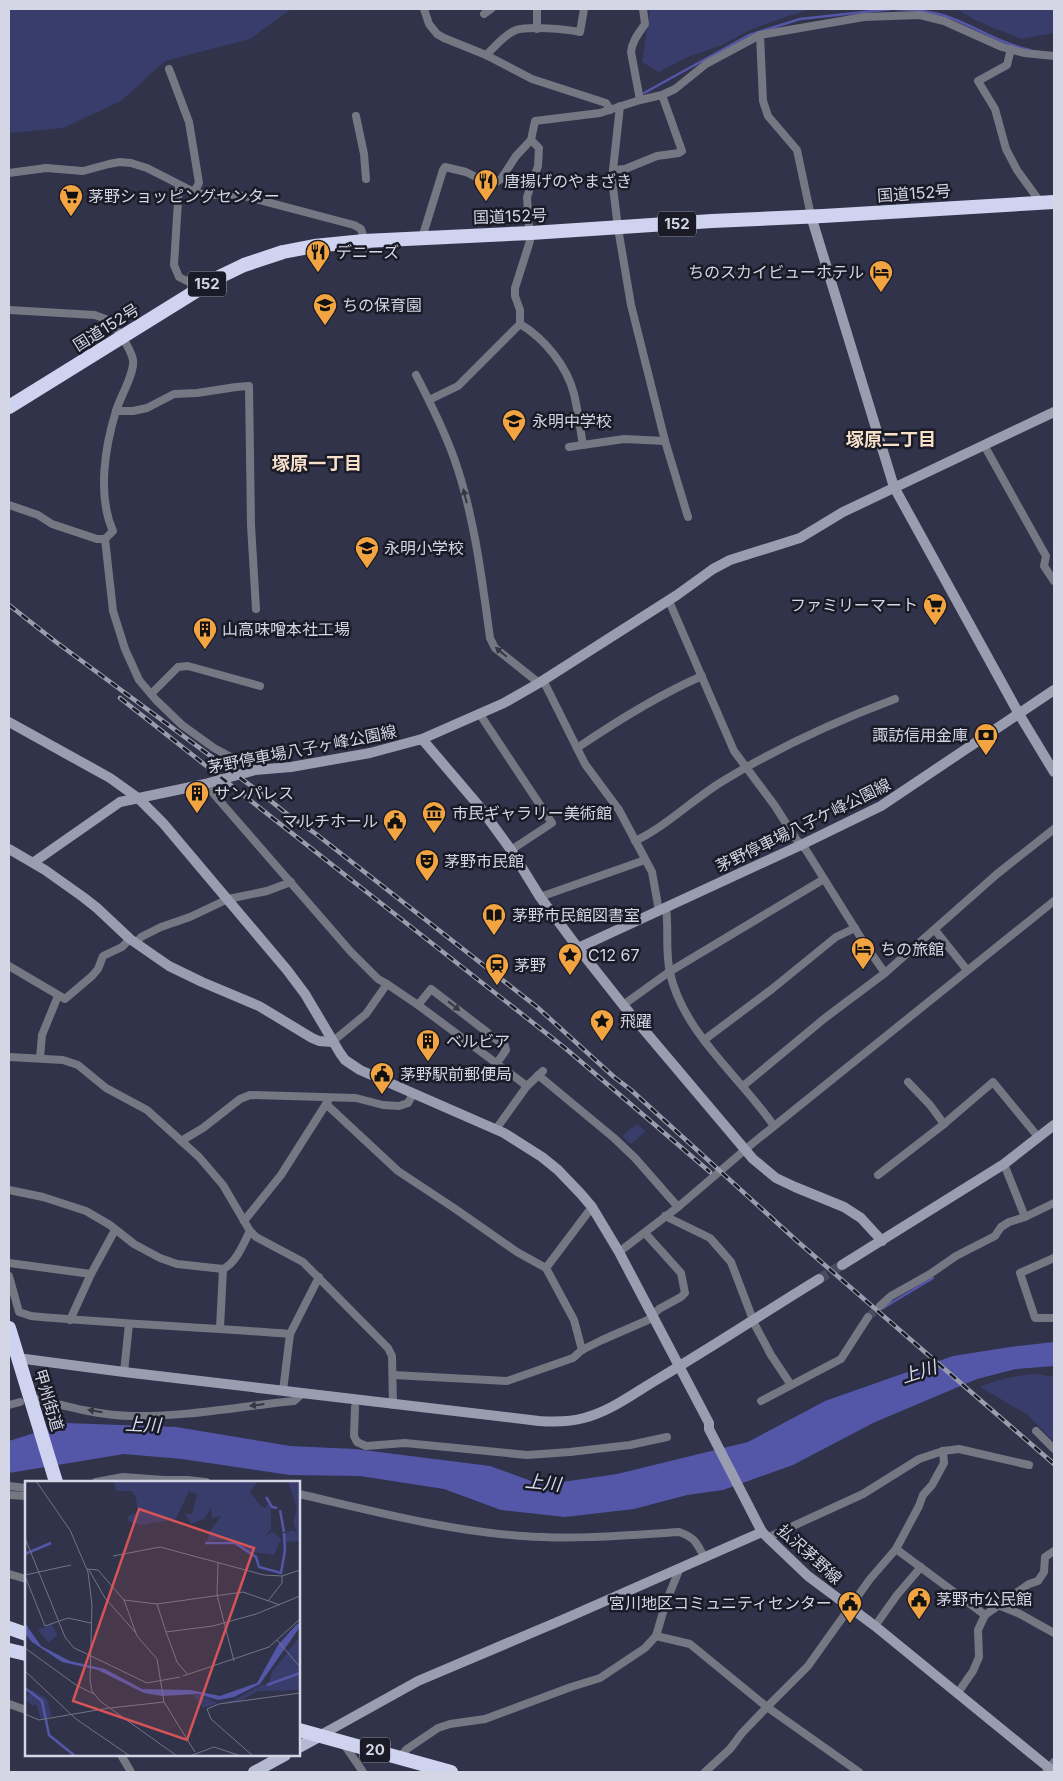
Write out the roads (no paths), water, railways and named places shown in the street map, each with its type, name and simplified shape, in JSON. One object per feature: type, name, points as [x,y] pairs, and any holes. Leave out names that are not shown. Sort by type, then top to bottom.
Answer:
[{"type":"highway","name":"国道152号","points":[[9,407],[216,278],[244,265],[283,252],[307,247],[365,244],[422,238],[1048,202]]},
{"type":"highway","name":"甲州街道","points":[[9,1328],[56,1481]]},
{"type":"highway","points":[[9,1628],[25,1634]]},
{"type":"highway","points":[[9,1650],[25,1654]]},
{"type":"highway","name":"20","points":[[300,1730],[451,1772]]},
{"type":"main road","points":[[300,1746],[319,1736]]},
{"type":"main road","points":[[254,1772],[283,1756]]},
{"type":"street","points":[[424,9],[429,24],[437,34],[486,55],[532,79],[606,103],[610,110]]},
{"type":"street","points":[[484,14],[491,9]]},
{"type":"street","points":[[537,9],[537,29]]},
{"type":"street","points":[[486,55],[517,29],[580,32],[584,9]]},
{"type":"street","points":[[640,100],[631,52],[632,45],[645,24],[643,9]]},
{"type":"street","points":[[422,238],[445,168],[466,172],[488,183],[496,182],[501,179],[516,156],[531,140],[535,121],[600,113],[662,95],[675,89],[706,64],[760,35],[864,17],[920,15],[944,21],[1011,50],[1054,56]]},
{"type":"street","points":[[760,35],[763,101],[768,116],[797,150],[811,216],[894,487],[1019,714],[1054,772]]},
{"type":"street","points":[[1011,50],[1007,65],[978,81],[995,108],[1006,149],[1017,170],[1048,202]]},
{"type":"street","points":[[169,69],[189,122],[199,183],[194,192]]},
{"type":"street","points":[[613,170],[625,169],[657,156],[682,151],[662,95]]},
{"type":"street","points":[[620,106],[618,140],[612,179],[618,228],[631,305],[665,441],[688,517]]},
{"type":"street","points":[[356,116],[364,154],[366,179]]},
{"type":"street","points":[[429,400],[458,386],[520,324],[520,310],[514,296],[530,241],[531,233],[527,197],[538,166],[539,148],[531,140]]},
{"type":"street","points":[[9,173],[46,168],[83,170],[120,162],[131,163],[147,168],[194,192],[206,195],[240,195],[354,224],[361,229],[365,244]]},
{"type":"street","points":[[179,184],[174,265],[179,277],[189,282],[198,290]]},
{"type":"street","points":[[9,310],[95,315],[108,320],[122,337],[133,360],[131,372],[116,411],[104,464],[106,511],[113,531],[105,539],[97,539],[52,524],[38,515],[9,505]]},
{"type":"street","points":[[520,324],[549,348],[570,382],[574,393],[583,445]]},
{"type":"street","points":[[416,375],[454,457],[465,495],[490,638],[496,648],[541,681],[585,764],[619,810],[655,880],[662,910],[670,972],[683,1010],[704,1040],[744,1086],[774,1126]]},
{"type":"street","points":[[116,411],[134,411],[147,408],[174,394],[250,386],[251,525],[256,609]]},
{"type":"street","points":[[422,738],[504,703],[668,601],[722,564],[800,538],[843,512],[1054,412]]},
{"type":"street","points":[[569,447],[624,439],[665,441]]},
{"type":"street","points":[[984,445],[1046,556],[1044,566],[1054,581]]},
{"type":"street","points":[[105,539],[113,611],[125,649],[139,680],[182,726],[214,748],[255,770]]},
{"type":"street","points":[[668,601],[734,751],[801,845],[885,972]]},
{"type":"street","points":[[151,694],[178,667],[188,666],[260,686]]},
{"type":"street","points":[[577,748],[619,720],[702,676]]},
{"type":"street","name":"茅野停車場八子ケ峰公園線","points":[[578,948],[881,806],[1054,690]]},
{"type":"street","points":[[635,841],[652,834],[675,815],[722,782],[746,768],[842,719],[895,699]]},
{"type":"street","points":[[479,713],[552,823],[511,850]]},
{"type":"street","points":[[9,722],[110,778],[138,798],[163,823],[293,978],[305,994],[332,1042],[345,1060],[360,1070],[496,1129],[527,1086],[541,1073],[635,1158],[678,1207]]},
{"type":"street","name":"茅野停車場八子ヶ峰公園線","points":[[34,862],[115,805],[255,770],[291,767],[370,753],[422,738],[468,792],[511,850],[540,896],[578,948],[623,1005],[745,1150],[758,1164],[776,1178],[844,1207],[861,1218],[882,1241]]},
{"type":"street","points":[[205,784],[351,952],[378,979],[418,1005],[527,1086]]},
{"type":"street","points":[[744,1086],[824,1018],[885,972],[1004,868],[1054,829]]},
{"type":"street","points":[[9,849],[34,862],[98,908],[133,941],[169,966],[260,1006],[319,1041],[332,1042],[366,1014],[387,984]]},
{"type":"street","points":[[540,896],[645,860]]},
{"type":"street","points":[[623,1005],[670,972],[824,879]]},
{"type":"street","points":[[9,966],[65,999],[92,976],[98,969],[103,956],[161,927],[190,917],[228,899],[267,891],[291,882]]},
{"type":"street","points":[[619,1252],[678,1207],[774,1126],[1054,902]]},
{"type":"street","points":[[704,1040],[772,989],[836,937],[856,928]]},
{"type":"street","points":[[935,930],[967,970]]},
{"type":"street","points":[[418,1005],[432,988],[505,1046],[506,1050],[497,1063]]},
{"type":"street","points":[[40,1058],[42,1035],[58,996]]},
{"type":"street","points":[[9,1057],[63,1060],[78,1065],[106,1088],[147,1110],[199,1157],[223,1185],[250,1231],[256,1237],[303,1262],[388,1348],[392,1356],[393,1404]]},
{"type":"street","points":[[908,1082],[930,1105],[944,1124]]},
{"type":"street","points":[[878,1175],[944,1124],[993,1082],[1039,1138]]},
{"type":"street","points":[[181,1141],[203,1128],[245,1096],[328,1101],[356,1098],[383,1105],[399,1106],[408,1103],[413,1094]]},
{"type":"street","points":[[244,1221],[280,1175],[328,1101]]},
{"type":"street","points":[[328,1101],[398,1171],[517,1252],[546,1268],[574,1320],[582,1350]]},
{"type":"street","points":[[842,1265],[1004,1164],[1054,1125]]},
{"type":"street","name":"払沢茅野線","points":[[496,1129],[542,1157],[592,1207],[619,1252],[680,1366],[709,1423],[709,1429],[752,1512],[766,1534],[808,1576],[875,1626],[1051,1769]]},
{"type":"street","points":[[1004,1164],[1025,1217]]},
{"type":"street","points":[[9,1190],[43,1197],[86,1211],[110,1225],[134,1244],[160,1258],[177,1264],[223,1269],[229,1266],[236,1257],[250,1231]]},
{"type":"street","points":[[880,1306],[891,1296],[930,1274],[956,1256],[995,1236],[1001,1227],[1009,1222],[1025,1217],[1054,1203]]},
{"type":"street","points":[[546,1268],[592,1207]]},
{"type":"street","points":[[665,1216],[710,1238],[731,1262],[753,1319],[771,1355],[791,1385]]},
{"type":"street","points":[[70,1320],[91,1274],[115,1230]]},
{"type":"street","points":[[393,1376],[507,1381],[573,1358],[582,1350],[648,1320],[659,1309],[685,1293],[681,1273],[645,1232]]},
{"type":"street","points":[[1054,1258],[1020,1273],[1035,1318],[1054,1318]]},
{"type":"street","points":[[9,1263],[91,1274]]},
{"type":"street","points":[[220,1328],[223,1269]]},
{"type":"street","points":[[9,1276],[19,1312],[31,1316],[290,1334]]},
{"type":"street","points":[[282,1391],[290,1334],[319,1278]]},
{"type":"street","points":[[25,1359],[302,1394],[560,1422],[584,1419],[606,1410],[819,1279]]},
{"type":"street","points":[[761,1401],[841,1359],[868,1317]]},
{"type":"street","points":[[124,1372],[129,1324]]},
{"type":"street","points":[[38,1399],[100,1412],[149,1416],[179,1415],[294,1401],[302,1394]]},
{"type":"street","points":[[9,1405],[20,1402]]},
{"type":"street","points":[[355,1406],[354,1436],[357,1442],[366,1446],[405,1443],[527,1454],[570,1452],[630,1445],[667,1437]]},
{"type":"street","points":[[1036,1431],[1054,1449]]},
{"type":"street","points":[[319,1736],[418,1681],[680,1568],[863,1494],[919,1459],[943,1450],[959,1449],[1029,1465]]},
{"type":"street","points":[[705,1772],[730,1749],[767,1707],[808,1666],[849,1607],[896,1549],[923,1496],[932,1485],[944,1463],[943,1450]]},
{"type":"street","points":[[101,1481],[123,1477],[196,1481]]},
{"type":"street","points":[[9,1486],[25,1488]]},
{"type":"street","points":[[300,1494],[473,1531],[524,1537],[590,1537],[679,1532],[691,1536],[705,1558]]},
{"type":"street","points":[[9,1495],[25,1496]]},
{"type":"street","points":[[896,1549],[985,1615]]},
{"type":"street","points":[[957,1694],[973,1671],[979,1658],[978,1630],[985,1615],[1029,1584],[1038,1581],[1044,1572],[1045,1557],[1054,1551]]},
{"type":"street","points":[[400,1757],[407,1749],[438,1728],[485,1718],[571,1686],[600,1678],[645,1648],[656,1636],[666,1602],[680,1568]]},
{"type":"street","points":[[875,1626],[897,1595],[921,1568]]},
{"type":"street","points":[[9,1574],[25,1579]]},
{"type":"street","points":[[998,1605],[1020,1614],[1054,1633]]},
{"type":"street","points":[[656,1636],[690,1644],[767,1707],[859,1772]]},
{"type":"street","points":[[9,1704],[25,1710]]},
{"type":"street","points":[[342,1741],[363,1772]]},
{"type":"street","points":[[122,1756],[131,1772]]},
{"type":"water","name":"上川","points":[[1054,1342],[1054,1366],[1016,1369],[977,1379],[873,1423],[793,1465],[723,1490],[687,1495],[634,1509],[565,1517],[501,1510],[444,1489],[360,1476],[290,1475],[182,1459],[124,1454],[9,1473],[9,1441],[66,1423],[176,1427],[290,1446],[355,1449],[490,1466],[542,1485],[617,1474],[748,1442],[825,1401],[953,1356]]},
{"type":"waterway","points":[[644,93],[749,35],[800,19],[892,9]]},
{"type":"waterway","points":[[894,9],[923,11],[944,16],[1009,44],[1030,50]]},
{"type":"waterway","points":[[883,1308],[933,1278]]},
{"type":"tunnel","points":[[819,1279],[842,1265]]},
{"type":"tunnel","points":[[868,1317],[880,1306]]},
{"type":"railway","points":[[9,605],[56,642],[316,834],[537,1007],[797,1241],[1054,1464]]},
{"type":"railway","points":[[120,698],[565,1048],[710,1172]]},
{"type":"place","name":"唐揚げのやまざき","points":[[486,202]]},
{"type":"place","name":"茅野ショッピングセンター","points":[[71,217]]},
{"type":"place","name":"デニーズ","points":[[318,273]]},
{"type":"place","name":"ちのスカイビューホテル","points":[[881,293]]},
{"type":"place","name":"ちの保育園","points":[[325,326]]},
{"type":"place","name":"永明中学校","points":[[514,442]]},
{"type":"place","name":"永明小学校","points":[[367,569]]},
{"type":"place","name":"ファミリーマート","points":[[935,626]]},
{"type":"place","name":"山高味噌本社工場","points":[[205,650]]},
{"type":"place","name":"諏訪信用金庫","points":[[986,756]]},
{"type":"place","name":"サンパレス","points":[[197,814]]},
{"type":"place","name":"市民ギャラリー美術館","points":[[434,834]]},
{"type":"place","name":"マルチホール","points":[[395,842]]},
{"type":"place","name":"茅野市民館","points":[[427,882]]},
{"type":"place","name":"茅野市民館図書室","points":[[494,936]]},
{"type":"place","name":"ちの旅館","points":[[863,970]]},
{"type":"place","name":"C12 67","points":[[570,976]]},
{"type":"place","name":"茅野","points":[[497,986]]},
{"type":"place","name":"飛躍","points":[[602,1042]]},
{"type":"place","name":"ベルビア","points":[[428,1062]]},
{"type":"place","name":"茅野駅前郵便局","points":[[382,1095]]},
{"type":"place","name":"茅野市公民館","points":[[919,1620]]},
{"type":"place","name":"宮川地区コミュニティセンター","points":[[850,1624]]},
{"type":"district","name":"塚原二丁目","points":[[891,440]]},
{"type":"district","name":"塚原一丁目","points":[[317,464]]}]
